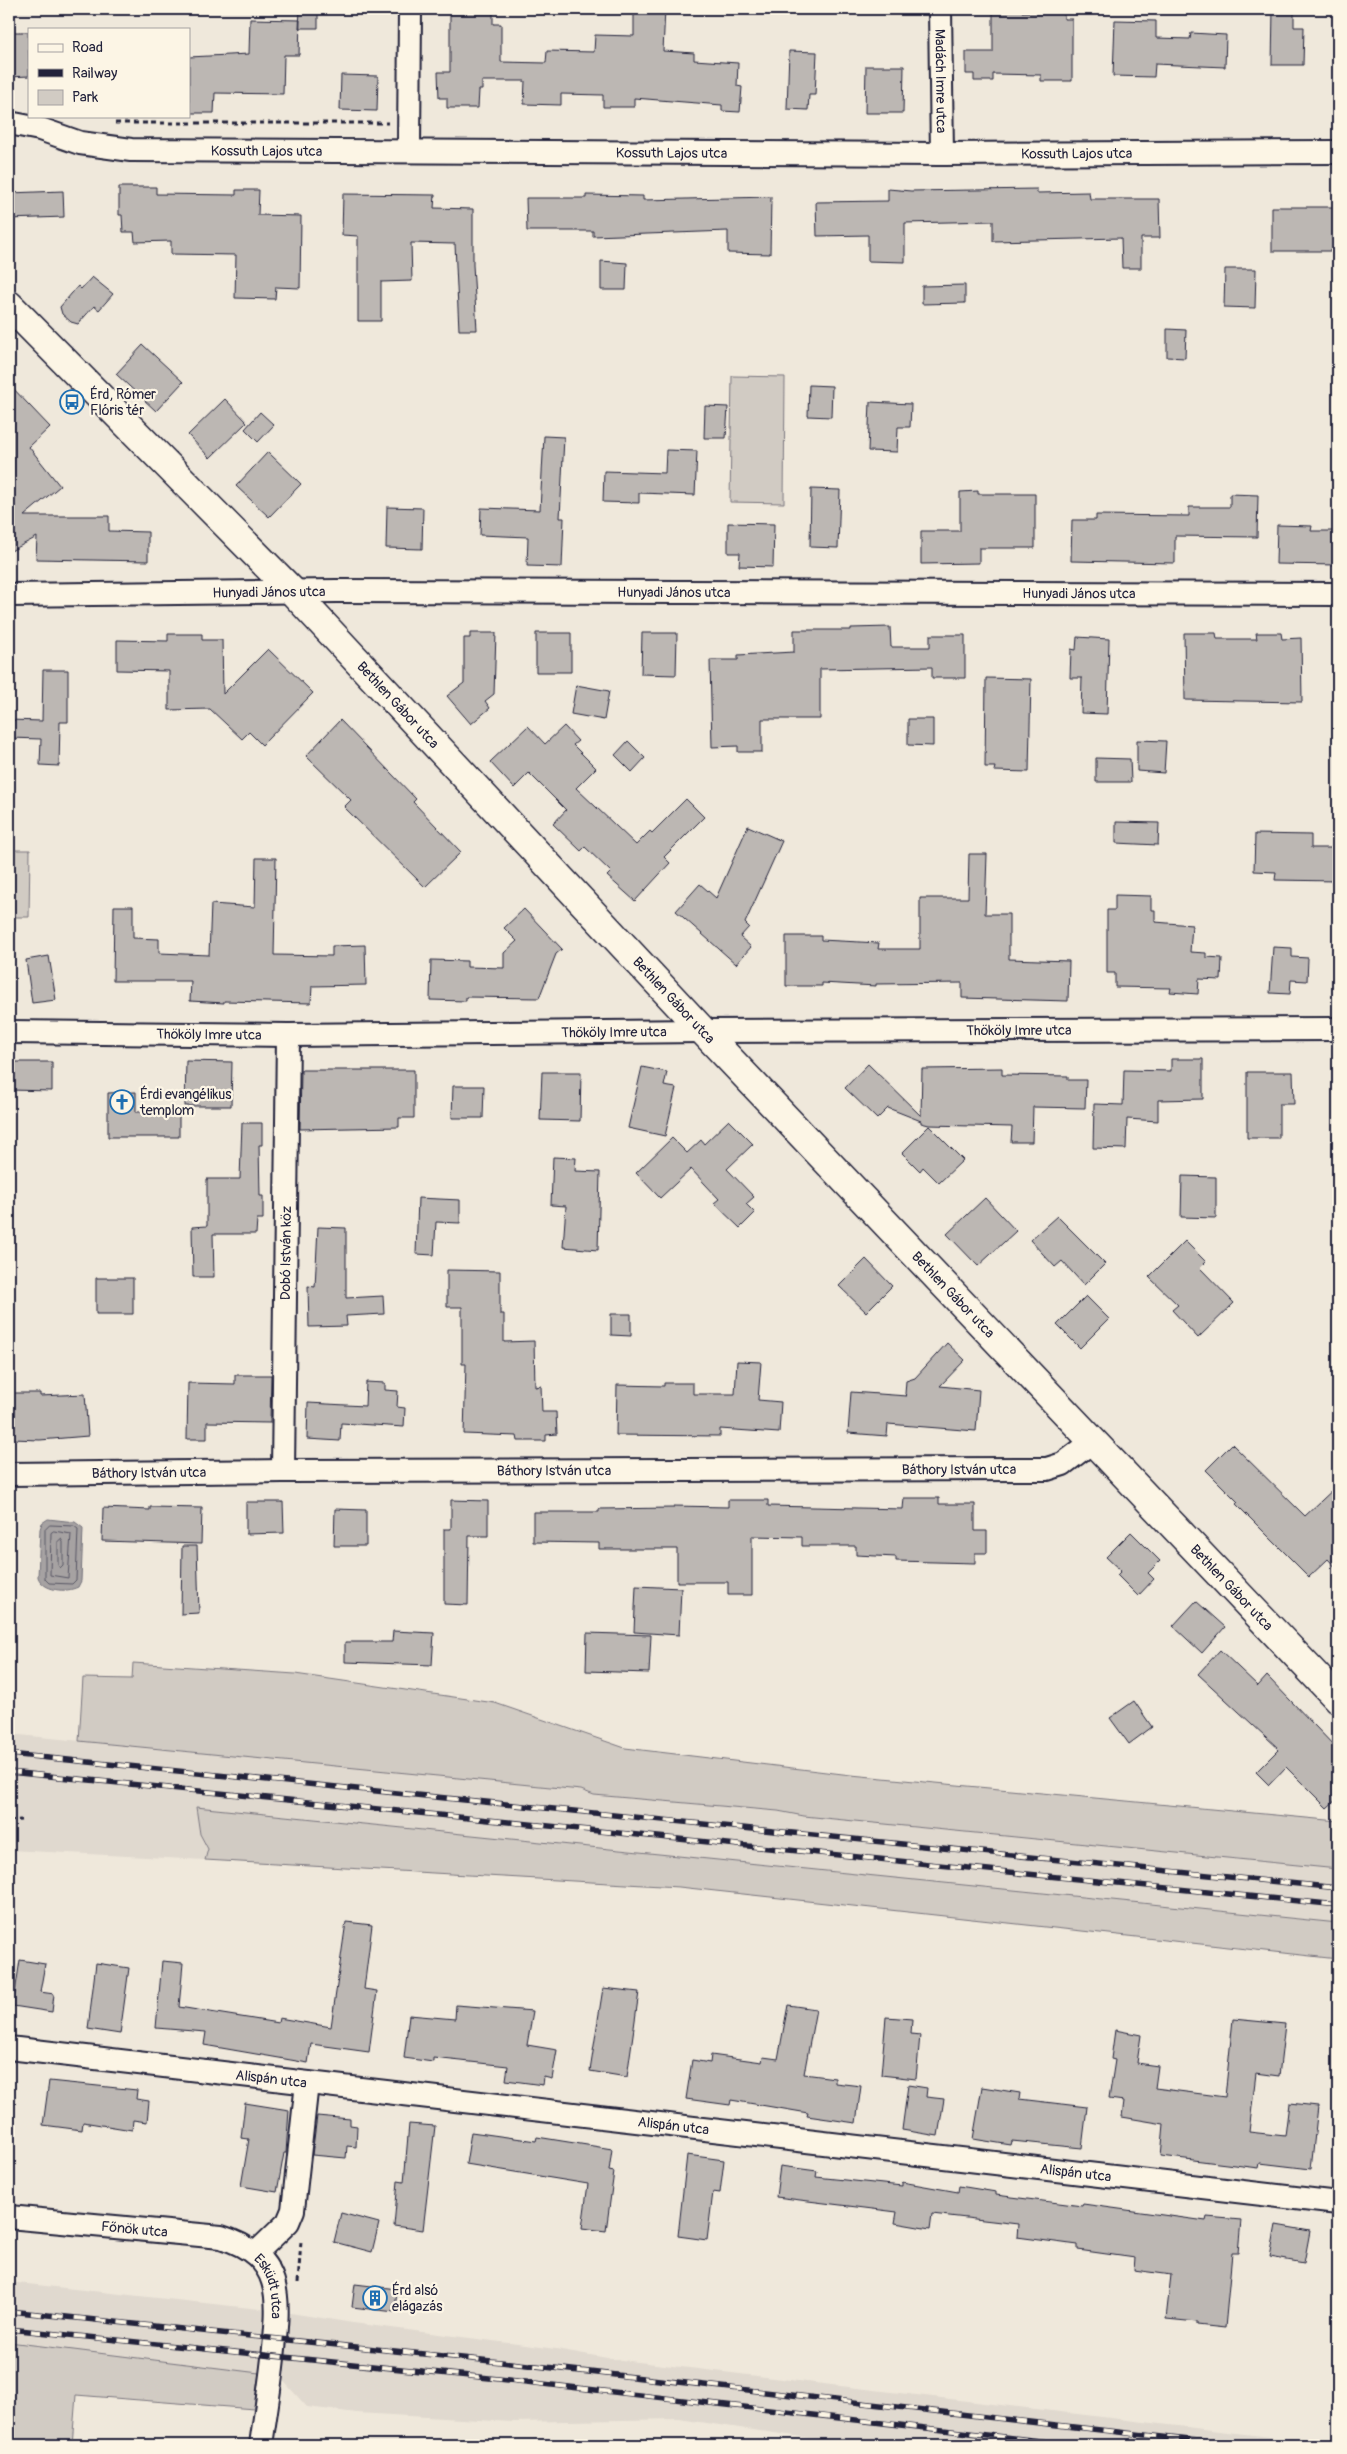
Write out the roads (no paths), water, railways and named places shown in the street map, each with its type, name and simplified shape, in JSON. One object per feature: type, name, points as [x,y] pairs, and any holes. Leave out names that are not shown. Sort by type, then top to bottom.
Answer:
[{"type":"street","points":[[409,150],[410,9]]},
{"type":"street","name":"Madách Imre utca","points":[[940,9],[942,154]]},
{"type":"street","name":"Kossuth Lajos utca","points":[[9,123],[40,129],[80,144],[131,150],[942,154],[1338,152]]},
{"type":"street","name":"Bethlen Gábor utca","points":[[9,305],[292,591],[703,1031],[1338,1699]]},
{"type":"street","name":"Hunyadi János utca","points":[[9,595],[292,591],[1338,594]]},
{"type":"street","name":"Thököly Imre utca","points":[[9,1032],[288,1035],[703,1031],[1338,1030]]},
{"type":"street","name":"Dobó István köz","points":[[283,1471],[288,1035]]},
{"type":"street","name":"Báthory István utca","points":[[9,1474],[283,1471],[1047,1469],[1063,1464],[1092,1442]]},
{"type":"street","name":"Alispán utca","points":[[9,2048],[1338,2203]]},
{"type":"street","name":"Esküdt utca","points":[[261,2445],[278,2311],[274,2283],[256,2253],[288,2222],[293,2210],[307,2083]]},
{"type":"street","name":"Főnök utca","points":[[9,2217],[221,2236],[240,2243],[256,2253]]},
{"type":"water","points":[[48,1519],[75,1522],[83,1528],[81,1581],[78,1587],[73,1589],[55,1590],[41,1582],[38,1577],[40,1529],[42,1523]]},
{"type":"railway","points":[[9,1754],[1338,1888]]},
{"type":"railway","points":[[9,1772],[1338,1905]]},
{"type":"railway","points":[[9,2311],[501,2362],[1233,2445]]},
{"type":"railway","points":[[9,2329],[499,2379],[1075,2445]]},
{"type":"place","name":"Érd, Rómer Flóris tér","points":[[72,402]]},
{"type":"place","name":"Érdi evangélikus templom","points":[[122,1102]]},
{"type":"place","name":"Érd alsó elágazás","points":[[375,2298]]}]
